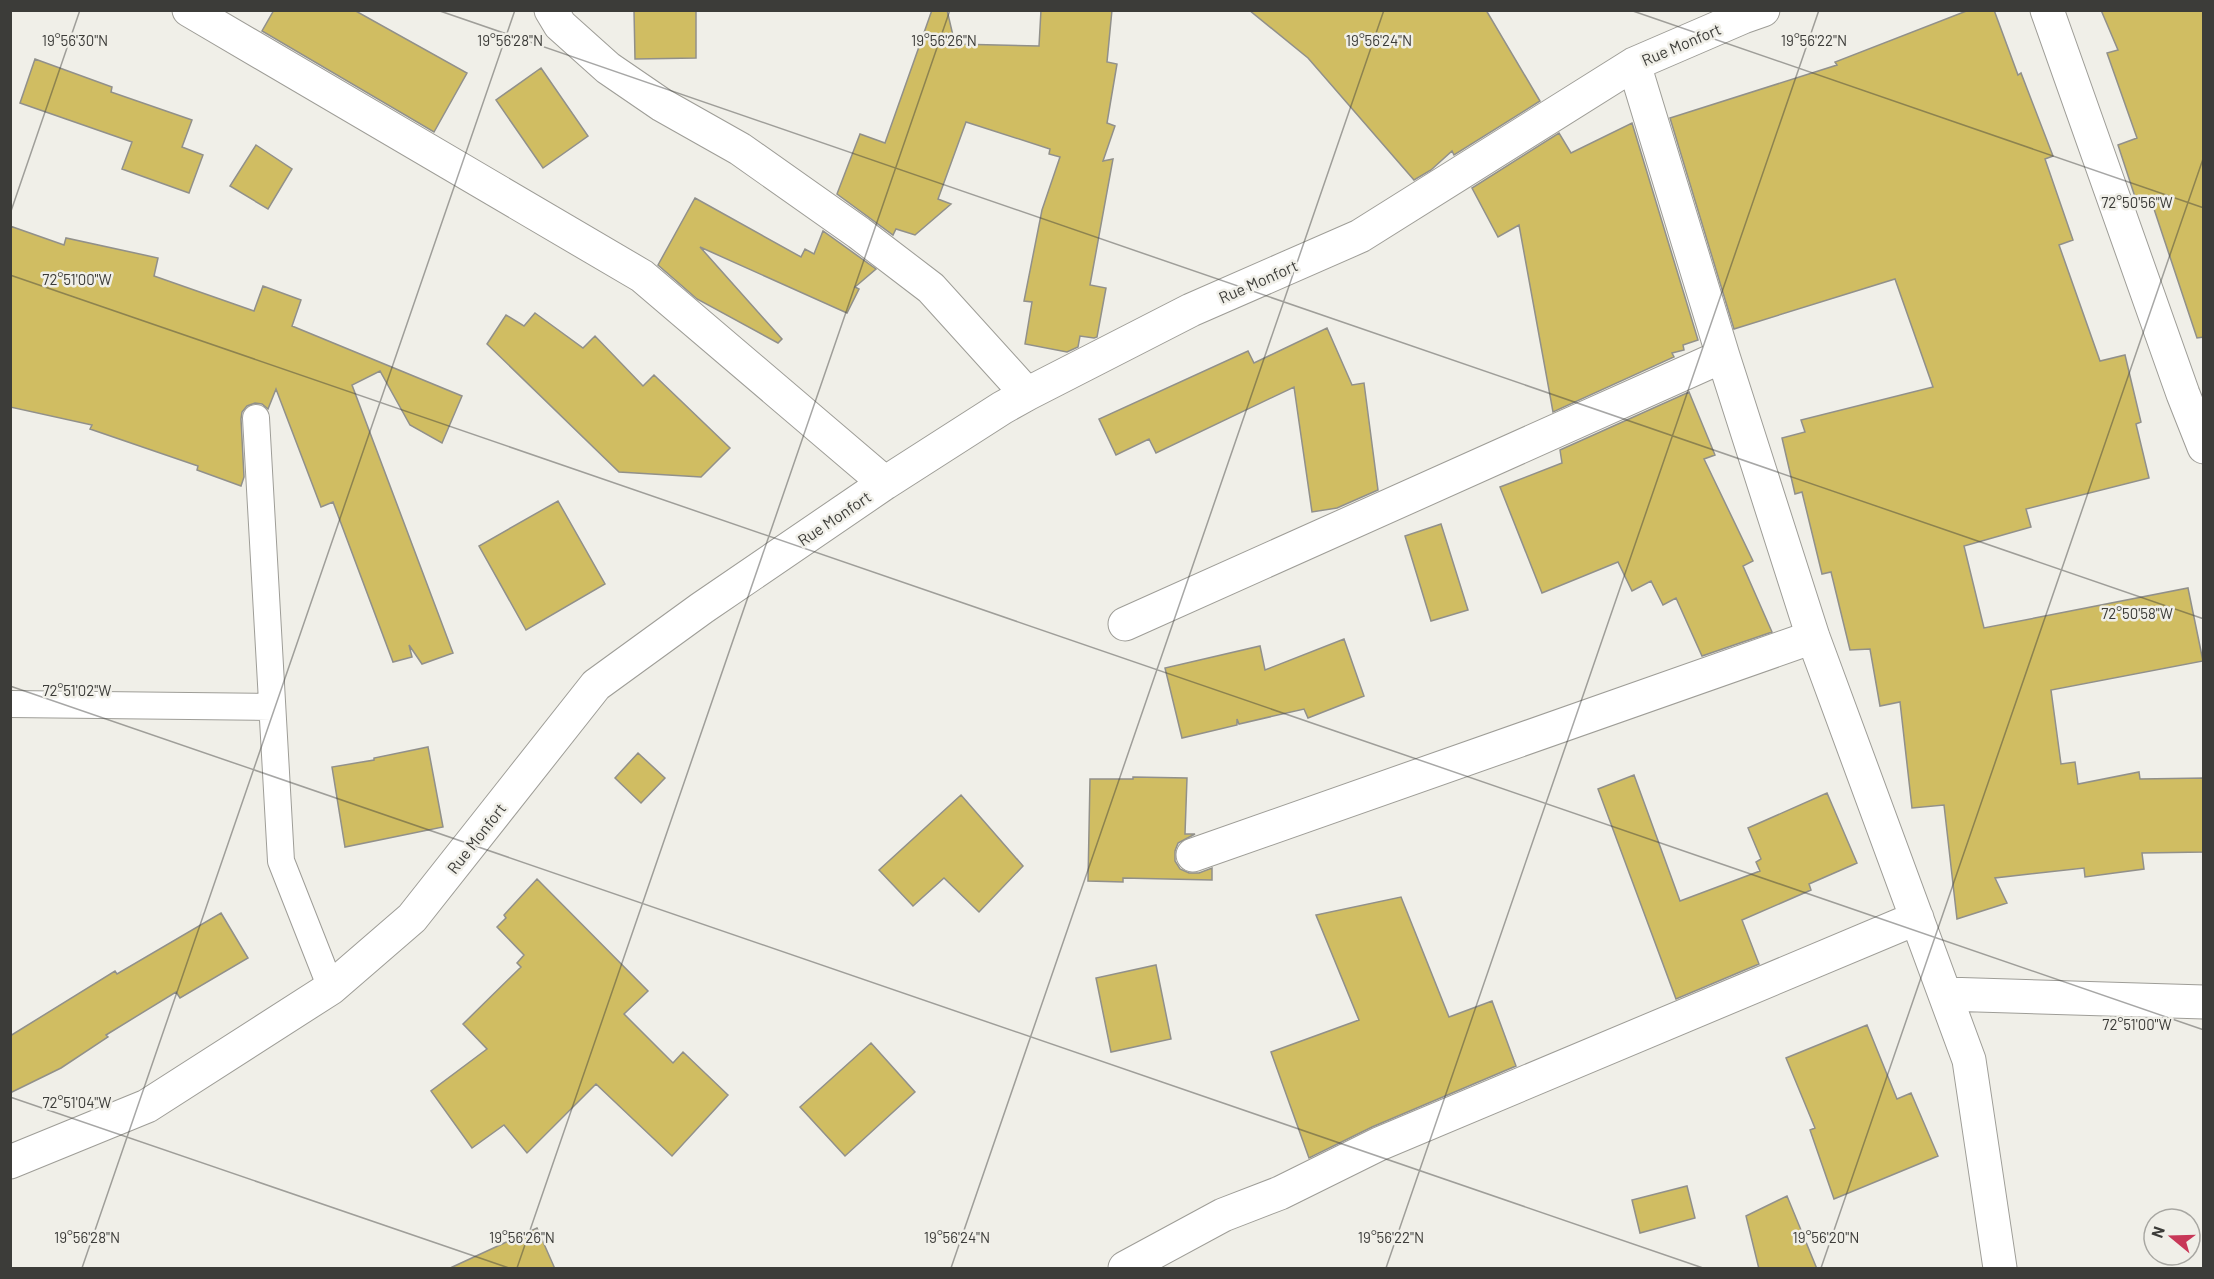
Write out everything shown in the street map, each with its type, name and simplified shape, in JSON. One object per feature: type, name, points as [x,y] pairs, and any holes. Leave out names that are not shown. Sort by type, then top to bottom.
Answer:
[{"type":"street","points":[[189,10],[642,276],[885,483]]},
{"type":"street","points":[[551,10],[560,25],[608,68],[662,105],[740,149],[859,233],[931,288],[1027,394]]},
{"type":"street","points":[[2047,10],[2179,383],[2204,447]]},
{"type":"street","name":"Rue Monfort","points":[[10,1162],[147,1106],[331,987],[412,918],[596,685],[702,608],[885,483],[1027,394],[1191,310],[1360,236],[1634,64],[1745,13]]},
{"type":"street","points":[[1634,64],[1723,356],[1813,637],[1969,1060],[2000,1269]]},
{"type":"street","points":[[1125,624],[1723,356]]},
{"type":"street","points":[[1193,855],[1813,637]]},
{"type":"street","points":[[1125,1269],[1223,1215],[1280,1193],[1379,1144],[1917,918]]},
{"type":"street","points":[[1945,994],[2204,1002]]},
{"type":"lane","points":[[256,418],[281,861],[331,987]]},
{"type":"lane","points":[[10,704],[272,707]]},
{"type":"building","points":[[274,10],[354,10],[467,73],[434,132],[262,31]]},
{"type":"building","points":[[634,10],[696,11],[696,58],[635,59]]},
{"type":"building","points":[[932,10],[947,10],[955,44],[1039,46],[1041,10],[1112,10],[1107,62],[1117,64],[1107,123],[1115,126],[1103,161],[1113,159],[1090,285],[1106,288],[1097,337],[1080,336],[1078,347],[1067,352],[1025,344],[1032,302],[1024,301],[1042,210],[1060,157],[1049,154],[1050,149],[966,122],[938,199],[951,204],[915,235],[896,229],[893,235],[837,194],[860,134],[885,143]]},
{"type":"building","points":[[1249,10],[1486,10],[1540,101],[1454,155],[1452,151],[1431,170],[1414,180],[1308,58]]},
{"type":"building","points":[[1969,10],[1994,10],[2018,75],[2021,73],[2053,156],[2045,159],[2073,240],[2059,245],[2100,361],[2125,355],[2141,422],[2136,424],[2149,478],[2026,509],[2031,527],[1964,546],[1984,628],[2188,588],[2203,661],[2051,690],[2061,764],[2075,762],[2078,784],[2139,772],[2140,779],[2204,778],[2204,852],[2142,853],[2144,869],[2085,877],[2084,868],[1995,878],[2007,903],[1957,919],[1944,805],[1912,808],[1900,702],[1880,706],[1870,649],[1850,650],[1831,572],[1822,574],[1802,492],[1795,494],[1782,438],[1805,432],[1801,420],[1933,387],[1895,279],[1734,329],[1670,118],[1837,65],[1835,62]]},
{"type":"building","points":[[2101,10],[2204,10],[2204,337],[2197,338],[2152,203],[2137,203],[2118,145],[2137,138],[2107,53],[2118,50]]},
{"type":"building","points":[[35,59],[112,87],[111,92],[192,120],[182,147],[203,155],[189,193],[122,169],[132,142],[20,103]]},
{"type":"building","points":[[541,68],[588,136],[543,168],[496,100]]},
{"type":"building","points":[[1632,123],[1698,340],[1683,345],[1684,350],[1672,353],[1674,357],[1553,412],[1519,225],[1498,237],[1472,188],[1559,133],[1571,153]]},
{"type":"building","points":[[256,145],[292,169],[268,209],[230,186]]},
{"type":"building","points":[[695,198],[801,257],[805,249],[814,254],[823,231],[876,269],[855,287],[859,289],[847,313],[700,247],[782,339],[778,343],[697,299],[658,265]]},
{"type":"building","points":[[10,226],[64,245],[66,238],[158,258],[154,276],[254,311],[263,286],[301,300],[292,326],[462,396],[442,443],[410,425],[380,371],[352,385],[453,653],[422,664],[409,645],[412,657],[393,662],[333,502],[321,507],[276,389],[268,409],[262,404],[255,403],[247,406],[242,412],[244,477],[241,486],[197,470],[198,466],[90,429],[92,425],[10,407]]},
{"type":"building","points":[[535,313],[583,348],[595,336],[643,386],[654,375],[730,448],[701,477],[619,472],[487,344],[506,315],[524,326]]},
{"type":"building","points":[[1327,328],[1352,385],[1364,383],[1378,490],[1337,508],[1312,512],[1294,387],[1156,453],[1149,439],[1116,455],[1099,419],[1248,351],[1254,363]]},
{"type":"building","points":[[1689,392],[1715,455],[1704,459],[1753,561],[1743,566],[1772,632],[1702,656],[1676,598],[1663,605],[1651,581],[1632,591],[1618,562],[1542,593],[1500,487],[1562,463],[1560,450]]},
{"type":"building","points":[[558,501],[605,584],[526,630],[479,546]]},
{"type":"building","points":[[1441,524],[1468,610],[1431,621],[1405,536]]},
{"type":"building","points":[[1344,639],[1364,696],[1308,718],[1304,709],[1239,724],[1237,719],[1237,725],[1182,738],[1165,668],[1260,646],[1265,670]]},
{"type":"building","points":[[428,747],[443,827],[345,847],[332,767]]},
{"type":"building","points":[[638,753],[665,778],[641,803],[615,778]]},
{"type":"building","points":[[1634,775],[1680,901],[1760,871],[1756,862],[1761,859],[1748,828],[1827,793],[1857,863],[1809,884],[1811,890],[1742,920],[1759,964],[1676,999],[1598,789]]},
{"type":"building","points":[[1133,777],[1187,778],[1185,834],[1195,834],[1178,843],[1175,861],[1180,869],[1189,873],[1199,873],[1212,868],[1212,880],[1123,878],[1123,882],[1088,881],[1090,779],[1133,779]]},
{"type":"building","points":[[961,795],[1023,866],[979,912],[944,878],[913,906],[879,870]]},
{"type":"building","points":[[537,879],[648,991],[624,1014],[673,1063],[683,1052],[728,1095],[672,1156],[596,1084],[527,1153],[504,1125],[472,1148],[431,1091],[487,1049],[463,1024],[521,967],[517,963],[524,955],[497,927],[506,918],[504,915]]},
{"type":"building","points":[[1401,897],[1449,1017],[1492,1001],[1516,1066],[1372,1127],[1309,1158],[1271,1052],[1359,1020],[1316,915]]},
{"type":"building","points":[[221,913],[248,958],[180,998],[176,992],[106,1035],[108,1037],[61,1068],[10,1093],[10,1036],[115,971],[117,974]]},
{"type":"building","points":[[1156,965],[1171,1039],[1111,1052],[1096,978]]},
{"type":"building","points":[[1867,1025],[1897,1099],[1911,1093],[1938,1156],[1834,1199],[1810,1130],[1815,1128],[1786,1058]]},
{"type":"building","points":[[871,1043],[915,1092],[845,1156],[800,1107]]},
{"type":"building","points":[[1687,1186],[1695,1218],[1640,1233],[1632,1200]]},
{"type":"building","points":[[1787,1196],[1817,1269],[1759,1269],[1746,1216]]},
{"type":"building","points":[[537,1228],[555,1269],[448,1269]]}]
